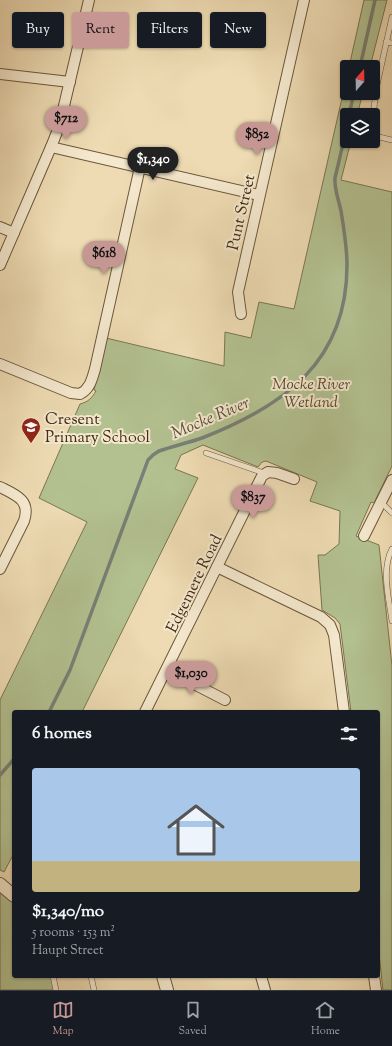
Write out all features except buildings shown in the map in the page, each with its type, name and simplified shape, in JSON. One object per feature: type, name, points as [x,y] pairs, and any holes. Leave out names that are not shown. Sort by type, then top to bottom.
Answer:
[{"type":"street","points":[[0,265],[51,148],[63,113],[89,0]]},
{"type":"street","name":"Punt Street","points":[[241,314],[238,292],[304,0]]},
{"type":"street","points":[[0,74],[70,82]]},
{"type":"street","points":[[51,148],[259,195]]},
{"type":"street","points":[[0,364],[71,393],[80,394],[87,388],[95,369],[140,167]]},
{"type":"street","points":[[0,227],[14,233]]},
{"type":"street","points":[[264,474],[268,472],[277,473],[294,479]]},
{"type":"street","name":"Edgemere Road","points":[[146,710],[264,474]]},
{"type":"street","points":[[364,536],[392,480]]},
{"type":"street","points":[[0,487],[17,496],[24,504],[26,509],[24,521],[0,569]]},
{"type":"street","points":[[217,567],[321,617],[330,625],[334,635],[344,710]]},
{"type":"street","points":[[167,670],[225,700]]},
{"type":"street","points":[[0,884],[12,894]]},
{"type":"street","points":[[164,978],[167,990]]},
{"type":"street","points":[[261,978],[266,990]]},
{"type":"street","points":[[374,978],[376,990]]},
{"type":"lane","points":[[374,108],[377,86],[392,17]]},
{"type":"lane","points":[[386,42],[392,43]]},
{"type":"lane","points":[[380,137],[392,140]]},
{"type":"lane","points":[[206,453],[264,474]]},
{"type":"lane","points":[[381,502],[392,513]]},
{"type":"lane","points":[[392,549],[388,559],[386,574],[392,621]]},
{"type":"lane","points":[[53,978],[56,990]]},
{"type":"lane","points":[[91,978],[94,990]]},
{"type":"green space","points":[[364,0],[387,0],[372,60],[351,60]]},
{"type":"green space","name":"Mocke River Wetland","points":[[342,100],[361,100],[359,108],[340,108],[340,148],[349,148],[341,180],[392,192],[392,466],[374,503],[371,502],[356,536],[379,545],[392,666],[392,990],[383,990],[380,963],[380,710],[351,710],[340,624],[335,618],[322,610],[318,555],[325,555],[339,544],[340,511],[310,501],[317,482],[266,461],[262,462],[258,467],[203,445],[181,455],[175,469],[198,478],[83,710],[12,710],[12,857],[4,872],[0,870],[0,700],[87,522],[39,498],[80,404],[90,399],[96,391],[94,390],[106,338],[224,366],[225,332],[251,338],[259,302],[294,309]]},
{"type":"green space","points":[[0,885],[12,894],[12,978],[53,978],[56,990],[0,990]]},
{"type":"waterway","name":"Mocke River","points":[[362,60],[375,0]]},
{"type":"waterway","name":"Mocke River","points":[[351,108],[352,100]]},
{"type":"waterway","name":"Mocke River","points":[[50,710],[70,670],[148,460],[159,451],[202,438],[259,411],[284,395],[305,376],[323,354],[336,328],[344,299],[347,265],[344,231],[335,182],[342,148]]},
{"type":"waterway","name":"Mocke River","points":[[0,775],[12,761]]},
{"type":"place","name":"Cresent Primary School","points":[[31,444]]}]
